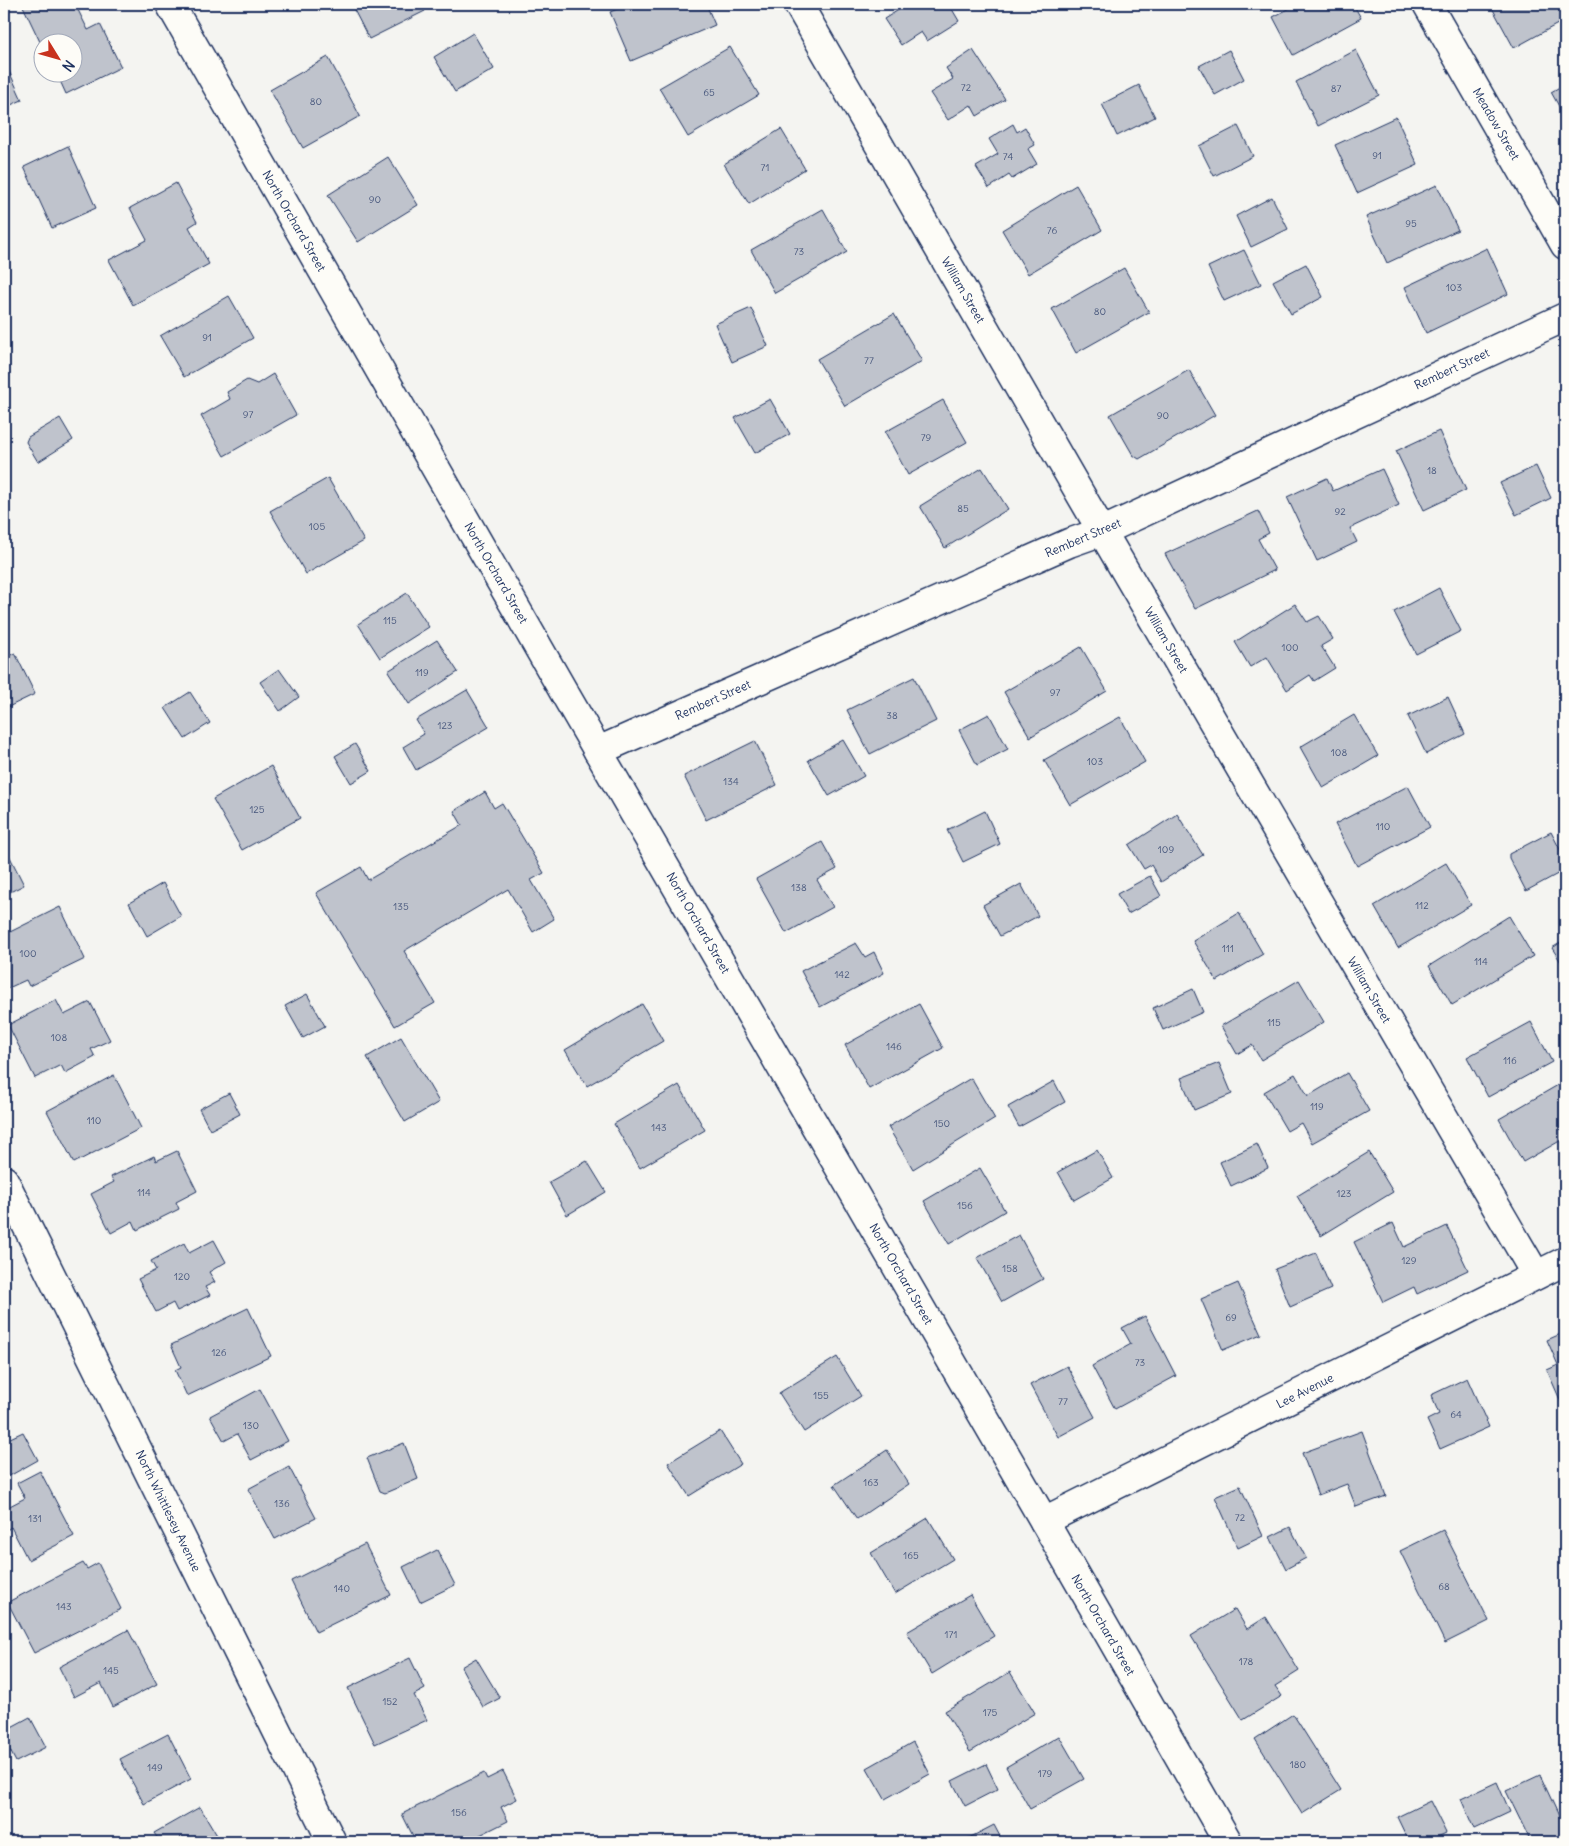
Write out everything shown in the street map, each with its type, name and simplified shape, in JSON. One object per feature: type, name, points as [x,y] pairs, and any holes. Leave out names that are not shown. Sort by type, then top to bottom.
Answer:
[{"type":"street","name":"North Orchard Street","points":[[170,4],[598,751],[1228,1842]]},
{"type":"street","name":"William Street","points":[[798,4],[1536,1275]]},
{"type":"street","name":"Meadow Street","points":[[1427,4],[1565,245]]},
{"type":"street","name":"Rembert Street","points":[[598,751],[1060,547],[1103,530],[1565,317]]},
{"type":"street","name":"North Whittlesey Avenue","points":[[4,1180],[332,1842]]},
{"type":"street","name":"Lee Avenue","points":[[1044,1521],[1565,1262]]},
{"type":"building","points":[[22,4],[75,4],[88,30],[100,24],[121,67],[66,94],[61,82],[82,82],[82,32],[35,32]]},
{"type":"building","points":[[351,4],[422,4],[425,11],[369,39]]},
{"type":"building","points":[[630,4],[706,4],[715,25],[631,61],[610,12]]},
{"type":"building","points":[[904,4],[949,4],[959,21],[927,41],[921,32],[901,45],[884,19],[905,6]]},
{"type":"building","points":[[1298,4],[1353,4],[1361,18],[1293,55],[1273,17]]},
{"type":"building","points":[[1490,4],[1565,4],[1565,20],[1514,48]]},
{"type":"building","points":[[473,33],[494,69],[455,92],[434,57]]},
{"type":"building","points":[[730,47],[759,95],[688,137],[659,88]]},
{"type":"building","points":[[973,50],[1005,99],[977,116],[971,105],[948,120],[930,93],[953,79],[946,68]]},
{"type":"building","points":[[1229,50],[1244,79],[1215,95],[1199,66]]},
{"type":"building","points":[[1356,50],[1379,95],[1318,126],[1296,82]]},
{"type":"building","points":[[328,57],[360,116],[303,148],[270,90]]},
{"type":"building","points":[[4,60],[22,100],[4,108]]},
{"type":"building","points":[[1565,84],[1565,117],[1551,92]]},
{"type":"building","points":[[1139,85],[1155,117],[1117,136],[1102,104]]},
{"type":"building","points":[[1396,117],[1418,165],[1357,193],[1335,145]]},
{"type":"building","points":[[1013,124],[1017,132],[1025,127],[1035,145],[1028,149],[1037,164],[1012,179],[1009,175],[989,188],[976,167],[998,154],[989,139]]},
{"type":"building","points":[[1238,126],[1253,156],[1214,176],[1199,146]]},
{"type":"building","points":[[781,129],[805,169],[749,204],[724,164]]},
{"type":"building","points":[[68,146],[96,208],[52,228],[24,167]]},
{"type":"building","points":[[388,157],[418,205],[358,242],[328,195]]},
{"type":"building","points":[[176,183],[197,222],[189,227],[209,264],[133,305],[109,260],[147,240],[130,208]]},
{"type":"building","points":[[1076,185],[1102,230],[1028,274],[1002,230]]},
{"type":"building","points":[[1437,185],[1458,230],[1387,263],[1366,217]]},
{"type":"building","points":[[1272,197],[1288,229],[1251,247],[1236,216]]},
{"type":"building","points":[[823,209],[847,252],[775,293],[751,250]]},
{"type":"building","points":[[1487,248],[1508,294],[1426,333],[1405,287]]},
{"type":"building","points":[[1244,250],[1261,284],[1224,301],[1208,267]]},
{"type":"building","points":[[1306,264],[1323,297],[1291,314],[1273,281]]},
{"type":"building","points":[[1124,268],[1149,312],[1076,353],[1052,309]]},
{"type":"building","points":[[229,296],[253,338],[184,377],[160,336]]},
{"type":"building","points":[[751,308],[768,346],[732,362],[715,324]]},
{"type":"building","points":[[894,314],[922,361],[845,406],[817,359]]},
{"type":"building","points":[[1189,370],[1215,415],[1139,459],[1133,455],[1110,415]]},
{"type":"building","points":[[273,374],[296,415],[224,456],[201,416],[230,399],[227,392],[247,380],[257,384]]},
{"type":"building","points":[[770,399],[790,434],[755,453],[735,418]]},
{"type":"building","points":[[943,400],[967,442],[908,475],[885,432]]},
{"type":"building","points":[[60,418],[73,440],[38,462],[26,442],[28,437]]},
{"type":"building","points":[[1439,431],[1466,490],[1424,510],[1396,451]]},
{"type":"building","points":[[1536,466],[1551,498],[1516,515],[1500,483]]},
{"type":"building","points":[[982,468],[1008,509],[945,548],[920,506]]},
{"type":"building","points":[[1382,469],[1399,505],[1350,528],[1357,542],[1317,561],[1287,497],[1327,478],[1333,491]]},
{"type":"building","points":[[328,478],[364,541],[306,574],[270,511]]},
{"type":"building","points":[[1258,511],[1269,533],[1258,539],[1275,570],[1195,609],[1165,554]]},
{"type":"building","points":[[1439,588],[1461,631],[1416,654],[1394,612]]},
{"type":"building","points":[[407,593],[429,627],[380,658],[358,624]]},
{"type":"building","points":[[1295,604],[1307,622],[1319,616],[1333,639],[1321,646],[1335,668],[1314,681],[1310,675],[1287,690],[1267,657],[1250,667],[1235,642]]},
{"type":"building","points":[[437,640],[458,672],[409,704],[388,671]]},
{"type":"building","points":[[1081,647],[1107,691],[1030,737],[1004,692]]},
{"type":"building","points":[[15,653],[35,694],[4,709],[4,658]]},
{"type":"building","points":[[279,669],[299,697],[280,711],[260,682]]},
{"type":"building","points":[[914,677],[936,721],[870,754],[847,710]]},
{"type":"building","points":[[467,690],[489,727],[416,770],[403,747],[424,734],[416,720]]},
{"type":"building","points":[[190,692],[210,723],[185,739],[165,708]]},
{"type":"building","points":[[1448,697],[1465,734],[1426,754],[1408,716]]},
{"type":"building","points":[[989,714],[1008,749],[977,765],[959,730]]},
{"type":"building","points":[[1354,715],[1378,756],[1323,788],[1300,747]]},
{"type":"building","points":[[1120,717],[1145,762],[1070,805],[1044,760]]},
{"type":"building","points":[[843,740],[864,776],[829,796],[808,760]]},
{"type":"building","points":[[755,741],[777,785],[706,820],[684,776]]},
{"type":"building","points":[[355,744],[371,771],[351,783],[335,756]]},
{"type":"building","points":[[271,766],[300,818],[242,850],[213,799]]},
{"type":"building","points":[[1408,786],[1430,827],[1357,866],[1335,824]]},
{"type":"building","points":[[485,792],[494,808],[502,803],[544,873],[531,880],[554,919],[533,932],[508,889],[404,951],[435,1003],[395,1026],[316,893],[361,867],[368,880],[462,825],[454,811]]},
{"type":"building","points":[[985,811],[1000,844],[963,862],[947,830]]},
{"type":"building","points":[[1177,814],[1203,855],[1161,882],[1151,865],[1144,869],[1129,845]]},
{"type":"building","points":[[1551,832],[1565,859],[1565,870],[1526,891],[1509,858],[1509,854]]},
{"type":"building","points":[[822,842],[837,869],[817,880],[833,907],[786,933],[756,879]]},
{"type":"building","points":[[7,851],[24,885],[4,895],[4,852]]},
{"type":"building","points":[[1446,863],[1471,905],[1398,948],[1374,906]]},
{"type":"building","points":[[1150,876],[1161,896],[1128,914],[1117,894]]},
{"type":"building","points":[[163,883],[181,916],[147,936],[129,903]]},
{"type":"building","points":[[1021,884],[1038,916],[1000,936],[983,905]]},
{"type":"building","points":[[60,907],[85,959],[29,986],[26,980],[4,990],[4,935]]},
{"type":"building","points":[[1239,913],[1263,954],[1217,981],[1193,941]]},
{"type":"building","points":[[1509,916],[1533,956],[1452,1005],[1429,966]]},
{"type":"building","points":[[1565,940],[1565,966],[1564,967],[1552,948]]},
{"type":"building","points":[[856,943],[865,957],[874,952],[884,973],[820,1007],[801,971]]},
{"type":"building","points":[[1299,980],[1324,1022],[1261,1060],[1252,1045],[1237,1054],[1221,1026]]},
{"type":"building","points":[[1193,989],[1203,1012],[1163,1030],[1153,1008]]},
{"type":"building","points":[[307,994],[325,1026],[303,1038],[285,1006]]},
{"type":"building","points":[[56,1000],[64,1015],[90,1002],[110,1040],[91,1049],[95,1057],[65,1073],[61,1065],[35,1078],[8,1025]]},
{"type":"building","points":[[642,1004],[663,1041],[587,1086],[565,1050]]},
{"type":"building","points":[[919,1004],[943,1048],[869,1089],[845,1045]]},
{"type":"building","points":[[1531,1022],[1552,1062],[1488,1097],[1467,1057]]},
{"type":"building","points":[[401,1037],[439,1102],[405,1122],[367,1057]]},
{"type":"building","points":[[1219,1063],[1232,1094],[1194,1110],[1181,1078]]},
{"type":"building","points":[[1347,1073],[1369,1111],[1312,1143],[1301,1123],[1287,1131],[1264,1092],[1295,1074],[1308,1096]]},
{"type":"building","points":[[114,1075],[141,1128],[74,1163],[47,1111]]},
{"type":"building","points":[[971,1078],[995,1119],[913,1169],[888,1127]]},
{"type":"building","points":[[1054,1081],[1065,1102],[1019,1127],[1008,1107]]},
{"type":"building","points":[[1565,1081],[1565,1138],[1523,1162],[1499,1119]]},
{"type":"building","points":[[679,1085],[705,1130],[640,1168],[614,1124]]},
{"type":"building","points":[[229,1093],[240,1114],[210,1130],[199,1109]]},
{"type":"building","points":[[1257,1144],[1268,1168],[1231,1186],[1220,1162]]},
{"type":"building","points":[[1097,1150],[1113,1178],[1074,1200],[1058,1172]]},
{"type":"building","points":[[177,1151],[197,1191],[176,1202],[179,1209],[137,1230],[133,1221],[111,1233],[91,1194],[114,1182],[111,1177],[154,1156],[156,1161]]},
{"type":"building","points":[[1369,1152],[1393,1192],[1321,1236],[1297,1196]]},
{"type":"building","points":[[587,1161],[606,1192],[567,1215],[549,1182]]},
{"type":"building","points":[[980,1168],[1005,1211],[949,1244],[924,1201]]},
{"type":"building","points":[[1393,1223],[1404,1247],[1447,1226],[1468,1270],[1417,1294],[1414,1287],[1383,1302],[1354,1242]]},
{"type":"building","points":[[1019,1235],[1043,1279],[1002,1302],[977,1258]]},
{"type":"building","points":[[214,1240],[226,1262],[209,1272],[215,1282],[205,1287],[210,1295],[177,1311],[173,1303],[156,1312],[138,1279],[156,1270],[151,1261],[184,1243],[189,1253]]},
{"type":"building","points":[[1316,1253],[1331,1289],[1290,1307],[1275,1269]]},
{"type":"building","points":[[1238,1283],[1261,1334],[1223,1350],[1201,1299]]},
{"type":"building","points":[[248,1308],[271,1356],[187,1396],[175,1370],[181,1367],[171,1345]]},
{"type":"building","points":[[1145,1316],[1176,1376],[1115,1409],[1092,1366],[1131,1344],[1122,1328]]},
{"type":"building","points":[[1565,1332],[1565,1400],[1561,1402],[1547,1370],[1558,1365],[1547,1340]]},
{"type":"building","points":[[837,1357],[861,1396],[804,1432],[779,1393]]},
{"type":"building","points":[[1067,1366],[1095,1417],[1058,1437],[1030,1385]]},
{"type":"building","points":[[1467,1378],[1489,1427],[1440,1449],[1427,1420],[1439,1414],[1431,1395]]},
{"type":"building","points":[[260,1389],[288,1441],[251,1460],[237,1434],[224,1441],[210,1416]]},
{"type":"building","points":[[4,1431],[8,1439],[23,1432],[38,1460],[4,1479]]},
{"type":"building","points":[[720,1431],[741,1464],[689,1496],[668,1463]]},
{"type":"building","points":[[1362,1431],[1386,1496],[1356,1507],[1347,1484],[1318,1495],[1302,1453]]},
{"type":"building","points":[[404,1443],[418,1479],[385,1493],[380,1491],[367,1458]]},
{"type":"building","points":[[887,1450],[909,1484],[857,1519],[834,1485]]},
{"type":"building","points":[[289,1467],[316,1518],[275,1539],[248,1489]]},
{"type":"building","points":[[40,1471],[74,1536],[28,1560],[11,1527],[4,1532],[4,1509],[25,1498],[17,1483]]},
{"type":"building","points":[[1240,1486],[1263,1536],[1238,1548],[1215,1497]]},
{"type":"building","points":[[928,1518],[953,1559],[895,1594],[871,1553]]},
{"type":"building","points":[[1290,1527],[1306,1558],[1286,1569],[1270,1537]]},
{"type":"building","points":[[1443,1530],[1489,1621],[1445,1643],[1400,1551]]},
{"type":"building","points":[[365,1544],[391,1595],[316,1632],[291,1581]]},
{"type":"building","points":[[437,1550],[455,1585],[420,1602],[403,1567]]},
{"type":"building","points":[[83,1563],[87,1569],[98,1563],[121,1609],[34,1653],[9,1605],[10,1601]]},
{"type":"building","points":[[970,1595],[994,1636],[932,1674],[907,1632]]},
{"type":"building","points":[[1235,1609],[1247,1629],[1266,1617],[1299,1671],[1275,1686],[1282,1696],[1243,1720],[1191,1636]]},
{"type":"building","points":[[128,1630],[157,1684],[113,1707],[101,1683],[74,1697],[59,1667]]},
{"type":"building","points":[[410,1658],[425,1689],[414,1695],[427,1720],[375,1744],[348,1688]]},
{"type":"building","points":[[476,1658],[500,1698],[483,1707],[461,1667]]},
{"type":"building","points":[[1010,1672],[1035,1713],[970,1752],[945,1711]]},
{"type":"building","points":[[1293,1714],[1341,1790],[1302,1814],[1255,1739]]},
{"type":"building","points":[[30,1717],[46,1747],[16,1762],[4,1739],[4,1731]]},
{"type":"building","points":[[168,1734],[191,1779],[144,1804],[120,1759]]},
{"type":"building","points":[[1059,1736],[1084,1779],[1030,1809],[1006,1767]]},
{"type":"building","points":[[913,1742],[930,1774],[885,1799],[867,1768]]},
{"type":"building","points":[[986,1764],[998,1789],[965,1806],[952,1781]]},
{"type":"building","points":[[503,1771],[517,1799],[501,1807],[508,1821],[466,1842],[416,1842],[402,1814],[484,1773],[487,1779]]},
{"type":"building","points":[[1540,1775],[1565,1829],[1565,1842],[1519,1842],[1529,1838],[1506,1791]]},
{"type":"building","points":[[1497,1782],[1510,1812],[1474,1829],[1461,1799]]},
{"type":"building","points":[[1430,1801],[1446,1833],[1427,1842],[1409,1842],[1397,1817]]},
{"type":"building","points":[[200,1807],[221,1842],[160,1842],[154,1833]]},
{"type":"building","points":[[994,1825],[1003,1842],[966,1842],[965,1840]]}]
